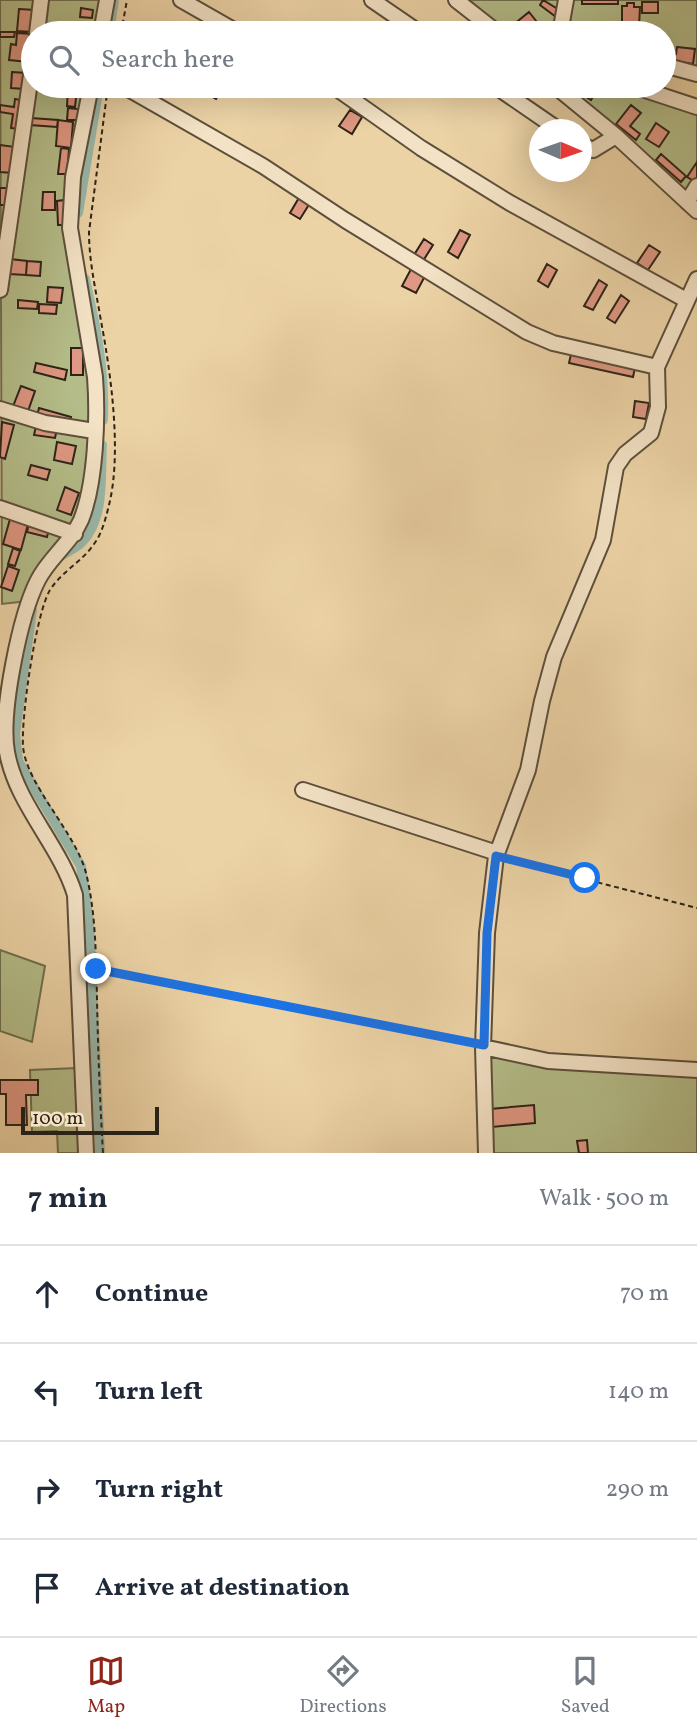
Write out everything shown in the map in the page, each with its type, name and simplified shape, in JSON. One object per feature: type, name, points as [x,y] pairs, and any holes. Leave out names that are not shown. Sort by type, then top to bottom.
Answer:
[{"type":"street","points":[[38,21],[41,0]]},
{"type":"street","points":[[103,21],[107,0]]},
{"type":"street","points":[[181,0],[218,21]]},
{"type":"street","points":[[372,0],[403,21]]},
{"type":"street","points":[[456,0],[483,21]]},
{"type":"street","points":[[562,21],[566,0]]},
{"type":"street","points":[[676,68],[697,74]]},
{"type":"street","points":[[0,290],[28,98]]},
{"type":"street","points":[[86,1153],[75,895],[66,873],[19,788],[10,767],[6,745],[11,682],[28,603],[39,578],[75,534],[87,501],[94,431],[95,377],[76,273],[71,228],[72,177],[88,98]]},
{"type":"street","points":[[144,98],[264,166],[345,220],[527,332],[553,343],[657,367]]},
{"type":"street","points":[[350,98],[421,149],[510,203],[686,300]]},
{"type":"street","points":[[512,98],[543,119]]},
{"type":"street","points":[[570,98],[616,136],[692,206],[697,186]]},
{"type":"street","points":[[669,98],[697,107]]},
{"type":"street","points":[[592,150],[616,136]]},
{"type":"street","points":[[486,1153],[484,1046],[487,933],[496,854],[528,770],[542,701],[555,657],[603,540],[616,467],[625,454],[647,438],[653,427],[658,407],[657,367],[697,279]]},
{"type":"street","points":[[0,409],[45,423],[94,431]]},
{"type":"street","points":[[0,508],[75,534]]},
{"type":"street","points":[[303,790],[496,854]]},
{"type":"street","points":[[484,1046],[548,1061],[697,1070]]},
{"type":"path","points":[[123,21],[127,0]]},
{"type":"path","points":[[103,1153],[91,893],[82,861],[28,764],[23,744],[35,641],[43,606],[62,573],[98,539],[110,504],[115,428],[105,343],[89,254],[89,232],[106,98]]},
{"type":"path","points":[[496,854],[697,908]]},
{"type":"path","points":[[96,969],[484,1046]]},
{"type":"green space","points":[[0,0],[110,0],[106,21],[21,21],[21,98],[92,98],[77,174],[73,228],[90,326],[96,489],[88,526],[76,535],[28,601],[2,604]]},
{"type":"green space","points":[[469,0],[697,0],[697,71],[676,65],[676,21],[494,21]]},
{"type":"green space","points":[[676,96],[697,103],[697,200],[580,98]]},
{"type":"green space","points":[[0,950],[45,966],[32,1042],[0,1031]]},
{"type":"green space","points":[[482,1052],[697,1064],[697,1153],[490,1153]]},
{"type":"green space","points":[[77,1068],[79,1153],[58,1153],[57,1131],[32,1132],[30,1070]]},
{"type":"building","points":[[543,0],[561,11],[556,17],[540,5]]},
{"type":"building","points":[[582,0],[618,0],[618,4],[582,4]]},
{"type":"building","points":[[642,2],[658,2],[658,13],[642,13]]},
{"type":"building","points":[[627,3],[634,3],[634,7],[640,7],[639,21],[622,21],[622,6],[627,6]]},
{"type":"building","points":[[81,8],[93,10],[92,18],[80,17]]},
{"type":"building","points":[[19,9],[35,10],[34,21],[21,21],[21,31],[17,31]]},
{"type":"building","points":[[529,12],[536,21],[518,21]]},
{"type":"building","points":[[0,32],[15,32],[14,37],[0,37]]},
{"type":"building","points":[[17,33],[21,33],[21,61],[9,60],[11,44],[16,45]]},
{"type":"building","points":[[677,47],[695,49],[693,64],[676,61]]},
{"type":"building","points":[[12,72],[21,73],[21,89],[11,88]]},
{"type":"building","points":[[67,98],[76,98],[75,107],[67,106]]},
{"type":"building","points":[[15,99],[21,100],[18,129],[11,128],[13,114],[0,112],[0,105],[14,107]]},
{"type":"building","points":[[631,105],[641,113],[630,126],[640,134],[636,140],[616,124]]},
{"type":"building","points":[[68,108],[78,109],[78,120],[67,120]]},
{"type":"building","points":[[350,110],[362,117],[352,134],[339,126]]},
{"type":"building","points":[[31,118],[58,120],[57,127],[30,125]]},
{"type":"building","points":[[58,120],[73,122],[71,148],[56,146]]},
{"type":"building","points":[[656,123],[669,132],[659,147],[646,139]]},
{"type":"building","points":[[0,145],[15,147],[12,173],[0,172]]},
{"type":"building","points":[[61,148],[69,149],[67,174],[58,174]]},
{"type":"building","points":[[661,154],[686,176],[681,182],[656,160]]},
{"type":"building","points":[[697,162],[697,183],[687,177]]},
{"type":"building","points":[[0,188],[8,188],[7,205],[0,205]]},
{"type":"building","points":[[43,192],[55,192],[55,210],[42,210]]},
{"type":"building","points":[[300,196],[310,203],[300,219],[290,213]]},
{"type":"building","points":[[65,200],[66,225],[58,225],[57,201]]},
{"type":"building","points":[[460,230],[470,235],[458,258],[448,252]]},
{"type":"building","points":[[424,239],[433,245],[423,261],[414,255]]},
{"type":"building","points":[[649,245],[660,252],[648,270],[637,263]]},
{"type":"building","points":[[10,259],[27,261],[26,275],[9,274]]},
{"type":"building","points":[[27,261],[41,262],[40,276],[26,275]]},
{"type":"building","points":[[547,264],[557,270],[548,287],[538,281]]},
{"type":"building","points":[[411,269],[425,276],[416,293],[402,286]]},
{"type":"building","points":[[599,280],[607,285],[593,310],[584,306]]},
{"type":"building","points":[[48,287],[63,288],[61,303],[47,302]]},
{"type":"building","points":[[621,295],[629,301],[615,323],[607,318]]},
{"type":"building","points":[[18,300],[38,302],[37,309],[18,308]]},
{"type":"building","points":[[39,304],[57,305],[56,314],[39,313]]},
{"type":"building","points":[[71,348],[83,348],[83,375],[71,375]]},
{"type":"building","points":[[572,350],[636,363],[633,377],[569,363]]},
{"type":"building","points":[[36,363],[67,370],[65,380],[34,372]]},
{"type":"building","points":[[21,386],[35,391],[27,414],[12,409]]},
{"type":"building","points":[[635,401],[649,403],[646,419],[633,417]]},
{"type":"building","points":[[39,408],[71,417],[69,425],[37,416]]},
{"type":"building","points":[[2,422],[14,425],[5,459],[0,457]]},
{"type":"building","points":[[36,426],[57,429],[55,438],[34,435]]},
{"type":"building","points":[[57,442],[76,446],[72,464],[54,460]]},
{"type":"building","points":[[31,465],[50,470],[47,480],[28,475]]},
{"type":"building","points":[[65,487],[79,493],[71,515],[57,510]]},
{"type":"building","points":[[10,519],[28,524],[21,550],[3,544]]},
{"type":"building","points":[[29,523],[49,529],[47,537],[27,532]]},
{"type":"building","points":[[13,548],[20,551],[15,566],[8,564]]},
{"type":"building","points":[[8,566],[19,570],[12,591],[1,587]]},
{"type":"building","points":[[0,1080],[38,1080],[38,1095],[26,1095],[27,1125],[6,1125],[6,1094],[0,1094]]},
{"type":"building","points":[[534,1105],[535,1123],[492,1127],[490,1109]]},
{"type":"building","points":[[587,1140],[588,1153],[579,1153],[577,1141]]},
{"type":"waterway","points":[[111,21],[114,0]]},
{"type":"waterway","points":[[78,213],[97,98]]},
{"type":"waterway","points":[[85,279],[101,366],[103,420]]},
{"type":"waterway","points":[[59,557],[82,542],[95,521],[100,496],[102,445]]},
{"type":"waterway","points":[[32,610],[15,734],[18,761],[81,866],[89,922],[100,1153]]},
{"type":"route","points":[[96,969],[484,1045],[487,933],[496,856],[585,878]]}]
